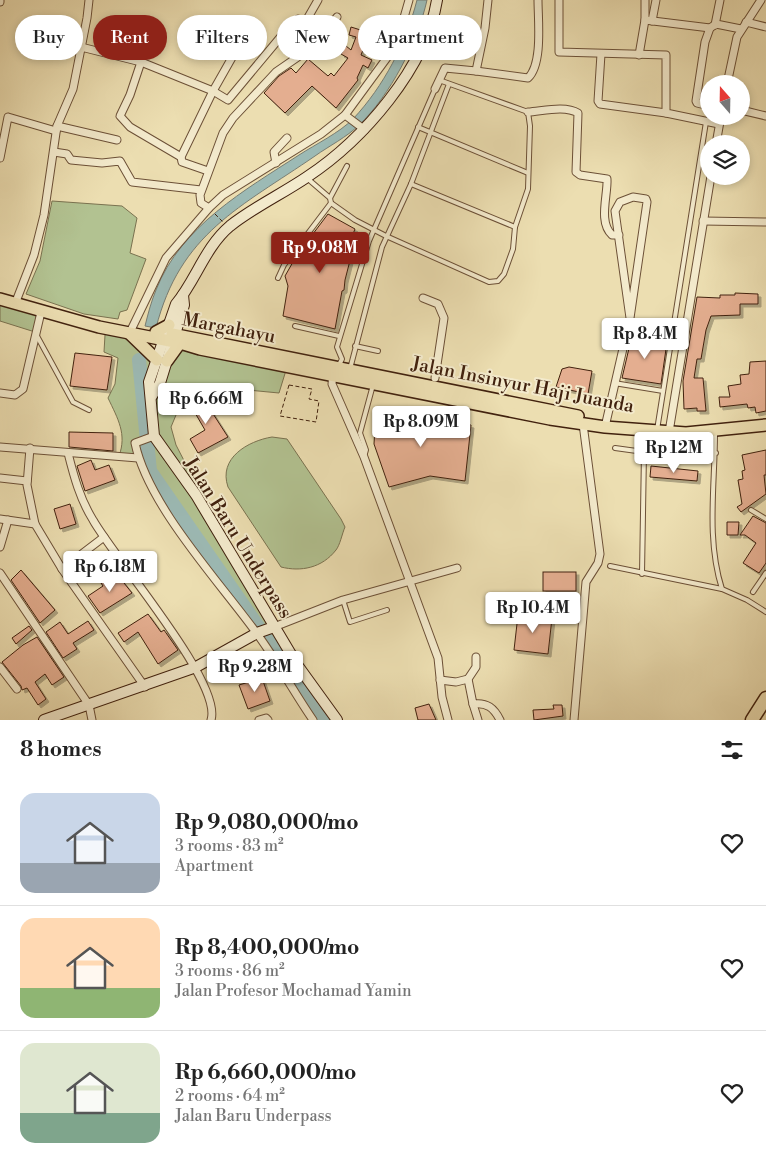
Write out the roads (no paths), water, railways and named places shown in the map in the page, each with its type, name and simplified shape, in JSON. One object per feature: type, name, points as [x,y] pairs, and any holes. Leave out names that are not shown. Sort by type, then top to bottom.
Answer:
[{"type":"highway","points":[[752,720],[766,698]]},
{"type":"main road","points":[[0,299],[41,312],[84,322],[130,330],[171,334],[200,350],[340,369]]},
{"type":"main road","points":[[84,322],[101,321],[130,330],[162,360],[171,334]]},
{"type":"main road","name":"Jalan Insinyur Haji Juanda","points":[[340,369],[374,384],[434,382],[479,400]]},
{"type":"main road","name":"Jalan Insinyur Haji Juanda","points":[[340,369],[390,382],[550,415],[605,424]]},
{"type":"main road","name":"Jalan Insinyur Haji Juanda","points":[[550,415],[583,424],[605,424],[670,430],[766,425]]},
{"type":"street","points":[[83,34],[88,0]]},
{"type":"street","points":[[83,48],[141,62],[230,99],[293,22],[298,19],[306,21],[318,0]]},
{"type":"street","points":[[130,330],[166,258],[209,208],[223,195],[321,134],[345,114],[388,54],[401,28],[410,0]]},
{"type":"street","points":[[311,720],[257,633],[181,533],[140,467],[135,443],[154,436],[152,396],[149,382],[162,360],[184,305],[183,295],[199,264],[229,228],[270,199],[307,178],[339,154],[365,130],[394,94],[419,52],[430,29],[437,0]]},
{"type":"street","points":[[476,71],[483,42],[488,0]]},
{"type":"street","points":[[435,90],[446,68],[528,78],[533,74],[537,64],[538,0]]},
{"type":"street","points":[[559,0],[559,52],[666,56],[666,113]]},
{"type":"street","points":[[645,0],[649,20]]},
{"type":"street","points":[[639,55],[656,0]]},
{"type":"street","points":[[700,104],[696,101],[705,42],[713,26],[720,0]]},
{"type":"street","points":[[729,75],[734,45],[741,28],[762,0]]},
{"type":"street","points":[[649,20],[741,28]]},
{"type":"street","points":[[746,22],[766,27]]},
{"type":"street","points":[[601,54],[598,101],[600,104],[666,113],[700,121]]},
{"type":"street","points":[[15,304],[34,255],[44,215],[57,128],[70,98],[78,60]]},
{"type":"street","points":[[181,157],[213,91],[231,60]]},
{"type":"street","points":[[209,208],[200,201],[201,190],[233,118],[276,72],[293,60]]},
{"type":"street","points":[[141,62],[130,95],[120,116],[130,127],[181,157],[182,162],[208,171]]},
{"type":"street","points":[[528,112],[566,110],[578,113],[576,172],[580,175],[607,179],[604,201],[607,230],[612,235],[620,235]]},
{"type":"street","points":[[750,112],[766,116]]},
{"type":"street","points":[[345,114],[365,130]]},
{"type":"street","points":[[0,158],[8,118],[117,140]]},
{"type":"street","points":[[276,163],[274,152],[287,138]]},
{"type":"street","points":[[54,152],[67,154],[72,160],[102,163],[120,161],[132,182],[201,190]]},
{"type":"street","points":[[670,430],[709,185]]},
{"type":"street","points":[[605,424],[630,318],[646,199],[633,197],[618,204],[616,216],[630,318]]},
{"type":"street","points":[[703,221],[766,222]]},
{"type":"street","points":[[423,298],[438,304],[444,318],[434,382]]},
{"type":"street","points":[[0,393],[15,395],[23,389],[34,332],[41,312]]},
{"type":"street","points":[[340,369],[332,384],[364,457],[408,580],[440,662],[442,696],[448,720]]},
{"type":"street","points":[[574,720],[586,582],[598,564],[600,554],[583,424]]},
{"type":"street","name":"Jalan Baru Underpass","points":[[154,436],[196,495],[298,666],[337,720]]},
{"type":"street","points":[[0,447],[138,458]]},
{"type":"street","points":[[30,448],[28,500],[35,524],[62,569],[144,687]]},
{"type":"street","points":[[68,453],[79,493],[104,537],[196,667],[212,704],[211,720]]},
{"type":"street","points":[[0,478],[28,481]]},
{"type":"street","points":[[0,547],[4,520],[35,524]]},
{"type":"street","points":[[62,569],[104,537]]},
{"type":"street","points":[[44,720],[144,687],[196,667],[257,633],[343,600],[408,580],[457,568]]},
{"type":"street","points":[[0,573],[89,705],[92,720]]},
{"type":"street","points":[[440,680],[456,682],[468,679],[476,667],[476,657]]},
{"type":"street","points":[[0,667],[17,689]]},
{"type":"street","points":[[468,679],[478,720]]},
{"type":"street","points":[[473,704],[488,705],[500,720]]},
{"type":"street","points":[[259,720],[266,718],[268,720]]},
{"type":"lane","points":[[307,178],[331,200],[374,230],[489,282],[495,282],[504,274],[512,255],[515,243],[515,227],[526,196],[530,126],[528,112],[439,80]]},
{"type":"lane","points":[[340,369],[352,356],[386,236],[411,184],[449,84]]},
{"type":"lane","points":[[340,369],[336,347],[360,264],[435,90]]},
{"type":"lane","points":[[657,428],[706,125]]},
{"type":"lane","points":[[418,127],[528,173]]},
{"type":"lane","points":[[278,278],[284,265],[331,200],[346,166]]},
{"type":"lane","points":[[411,184],[515,227]]},
{"type":"lane","points":[[295,326],[339,336]]},
{"type":"lane","points":[[34,332],[73,402],[89,410]]},
{"type":"lane","points":[[355,346],[378,352]]},
{"type":"lane","points":[[614,383],[663,391]]},
{"type":"lane","points":[[364,457],[366,450],[360,433],[374,384]]},
{"type":"lane","points":[[715,429],[716,453],[712,542],[716,570],[722,589]]},
{"type":"lane","points":[[615,448],[644,452],[716,453]]},
{"type":"lane","points":[[642,574],[644,452]]},
{"type":"lane","points":[[751,510],[766,519]]},
{"type":"lane","points":[[610,566],[722,589],[747,600],[766,612]]},
{"type":"lane","points":[[753,592],[766,573]]},
{"type":"lane","points":[[343,600],[350,622],[387,610]]},
{"type":"water","points":[[417,0],[427,0],[423,15],[412,15]]},
{"type":"water","points":[[394,60],[405,60],[392,84],[359,125],[349,134],[262,191],[217,225],[197,245],[181,268],[167,295],[156,328],[145,326],[154,294],[167,267],[198,228],[237,196],[341,129],[353,119],[375,93]]},
{"type":"waterway","points":[[139,360],[150,471],[323,720]]}]
